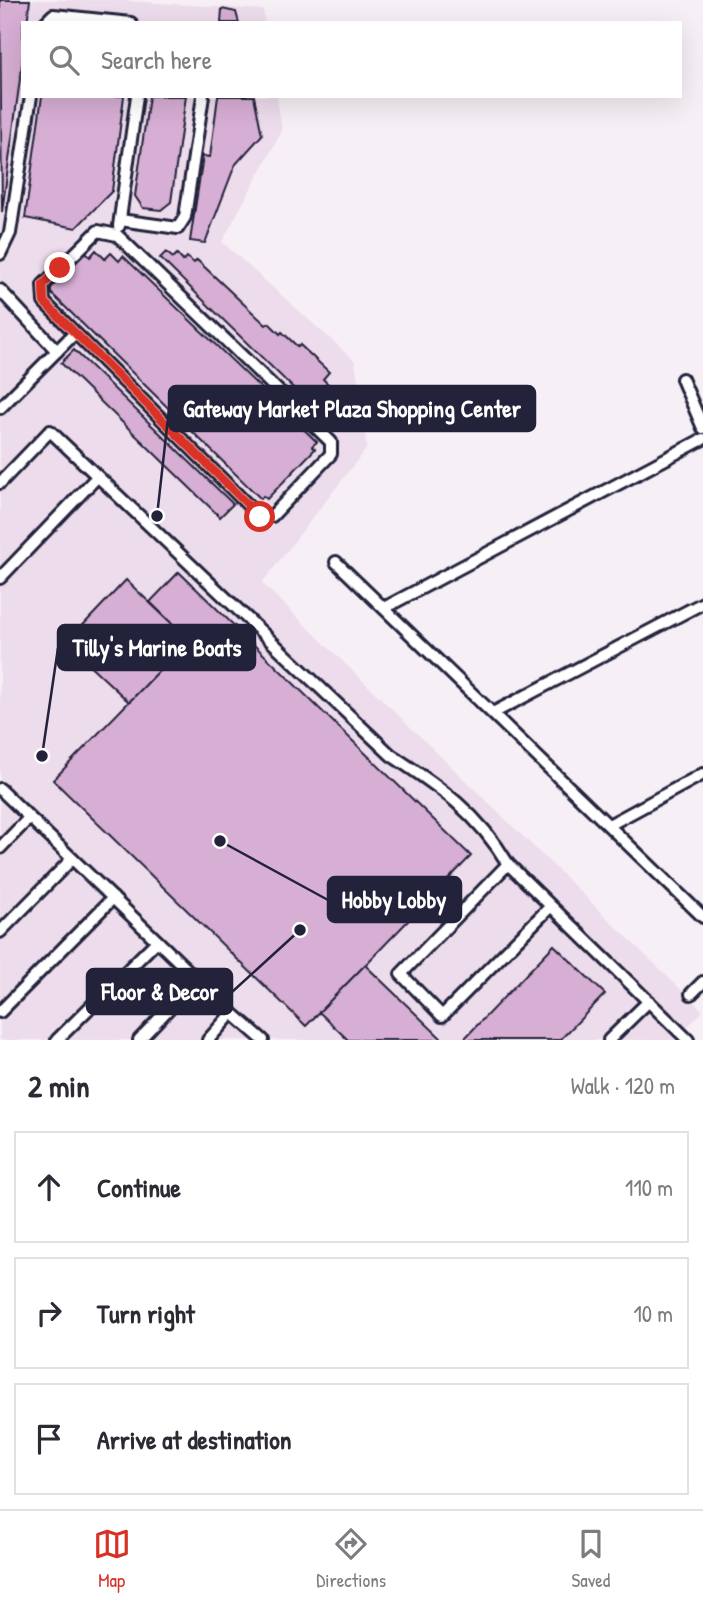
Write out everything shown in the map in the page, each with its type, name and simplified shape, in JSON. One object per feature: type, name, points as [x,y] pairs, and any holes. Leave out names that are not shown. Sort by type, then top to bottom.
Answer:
[{"type":"lane","points":[[48,21],[52,15],[111,21]]},
{"type":"lane","points":[[0,254],[10,233],[31,98]]},
{"type":"lane","points":[[117,235],[138,98]]},
{"type":"lane","points":[[120,220],[178,228],[185,217],[203,98]]},
{"type":"lane","points":[[98,231],[117,235],[331,442],[331,454],[272,516],[260,517],[74,334],[44,302],[43,285],[98,231]]},
{"type":"lane","points":[[0,290],[57,351]]},
{"type":"lane","points":[[0,408],[74,334]]},
{"type":"lane","points":[[682,379],[703,428]]},
{"type":"lane","points":[[0,482],[50,431],[391,755],[447,791],[492,837],[508,864],[688,1040]]},
{"type":"lane","points":[[384,608],[703,439]]},
{"type":"lane","points":[[0,578],[97,477]]},
{"type":"lane","points":[[336,562],[703,917]]},
{"type":"lane","points":[[493,713],[703,603]]},
{"type":"lane","points":[[609,825],[703,774]]},
{"type":"lane","points":[[0,789],[263,1040]]},
{"type":"lane","points":[[0,848],[29,818]]},
{"type":"lane","points":[[0,932],[72,859]]},
{"type":"lane","points":[[508,864],[401,974],[442,1016],[550,907]]},
{"type":"lane","points":[[0,1012],[113,898]]},
{"type":"lane","points":[[57,1040],[157,941]]},
{"type":"lane","points":[[139,1040],[197,979]]},
{"type":"lane","points":[[691,994],[703,982]]},
{"type":"lane","points":[[610,1040],[649,1001]]},
{"type":"lane","points":[[208,1040],[232,1013]]},
{"type":"shaded area","points":[[0,0],[113,0],[263,10],[265,21],[21,21],[21,98],[277,98],[282,131],[222,242],[355,361],[367,448],[262,583],[703,1011],[674,1040],[0,1040]]},
{"type":"building","points":[[0,0],[30,0],[27,21],[21,21],[21,72],[2,212]]},
{"type":"building","points":[[222,9],[236,12],[238,21],[221,21]]},
{"type":"building","points":[[42,98],[124,98],[112,191],[76,228],[25,218]]},
{"type":"building","points":[[149,98],[186,98],[171,202],[161,210],[143,208],[135,196]]},
{"type":"building","points":[[218,98],[254,98],[262,135],[235,165],[205,243],[190,241],[203,156],[210,157]]},
{"type":"building","points":[[96,250],[105,259],[111,253],[119,261],[123,256],[317,442],[312,446],[315,449],[267,499],[263,496],[261,499],[51,293],[51,288],[85,252],[90,257]]},
{"type":"building","points":[[166,252],[173,258],[177,254],[183,261],[187,257],[194,263],[197,260],[266,325],[269,323],[298,347],[300,345],[329,372],[323,379],[335,391],[330,397],[336,403],[330,410],[337,416],[330,424],[160,258]]},
{"type":"building","points":[[74,350],[233,504],[220,517],[61,363]]},
{"type":"building","points":[[179,572],[471,856],[306,1026],[53,780],[189,640],[150,602]]},
{"type":"building","points":[[126,580],[189,640],[129,702],[66,643]]},
{"type":"building","points":[[554,945],[605,994],[560,1040],[463,1040]]},
{"type":"building","points":[[365,965],[443,1040],[348,1040],[319,1012]]},
{"type":"place","name":"Gateway Market Plaza Shopping Center","points":[[157,516]]},
{"type":"place","name":"Tilly's Marine Boats","points":[[42,756]]},
{"type":"place","name":"Hobby Lobby","points":[[220,841]]},
{"type":"place","name":"Floor & Decor","points":[[300,930]]},
{"type":"route","points":[[60,268],[43,285],[44,302],[260,517]]}]
